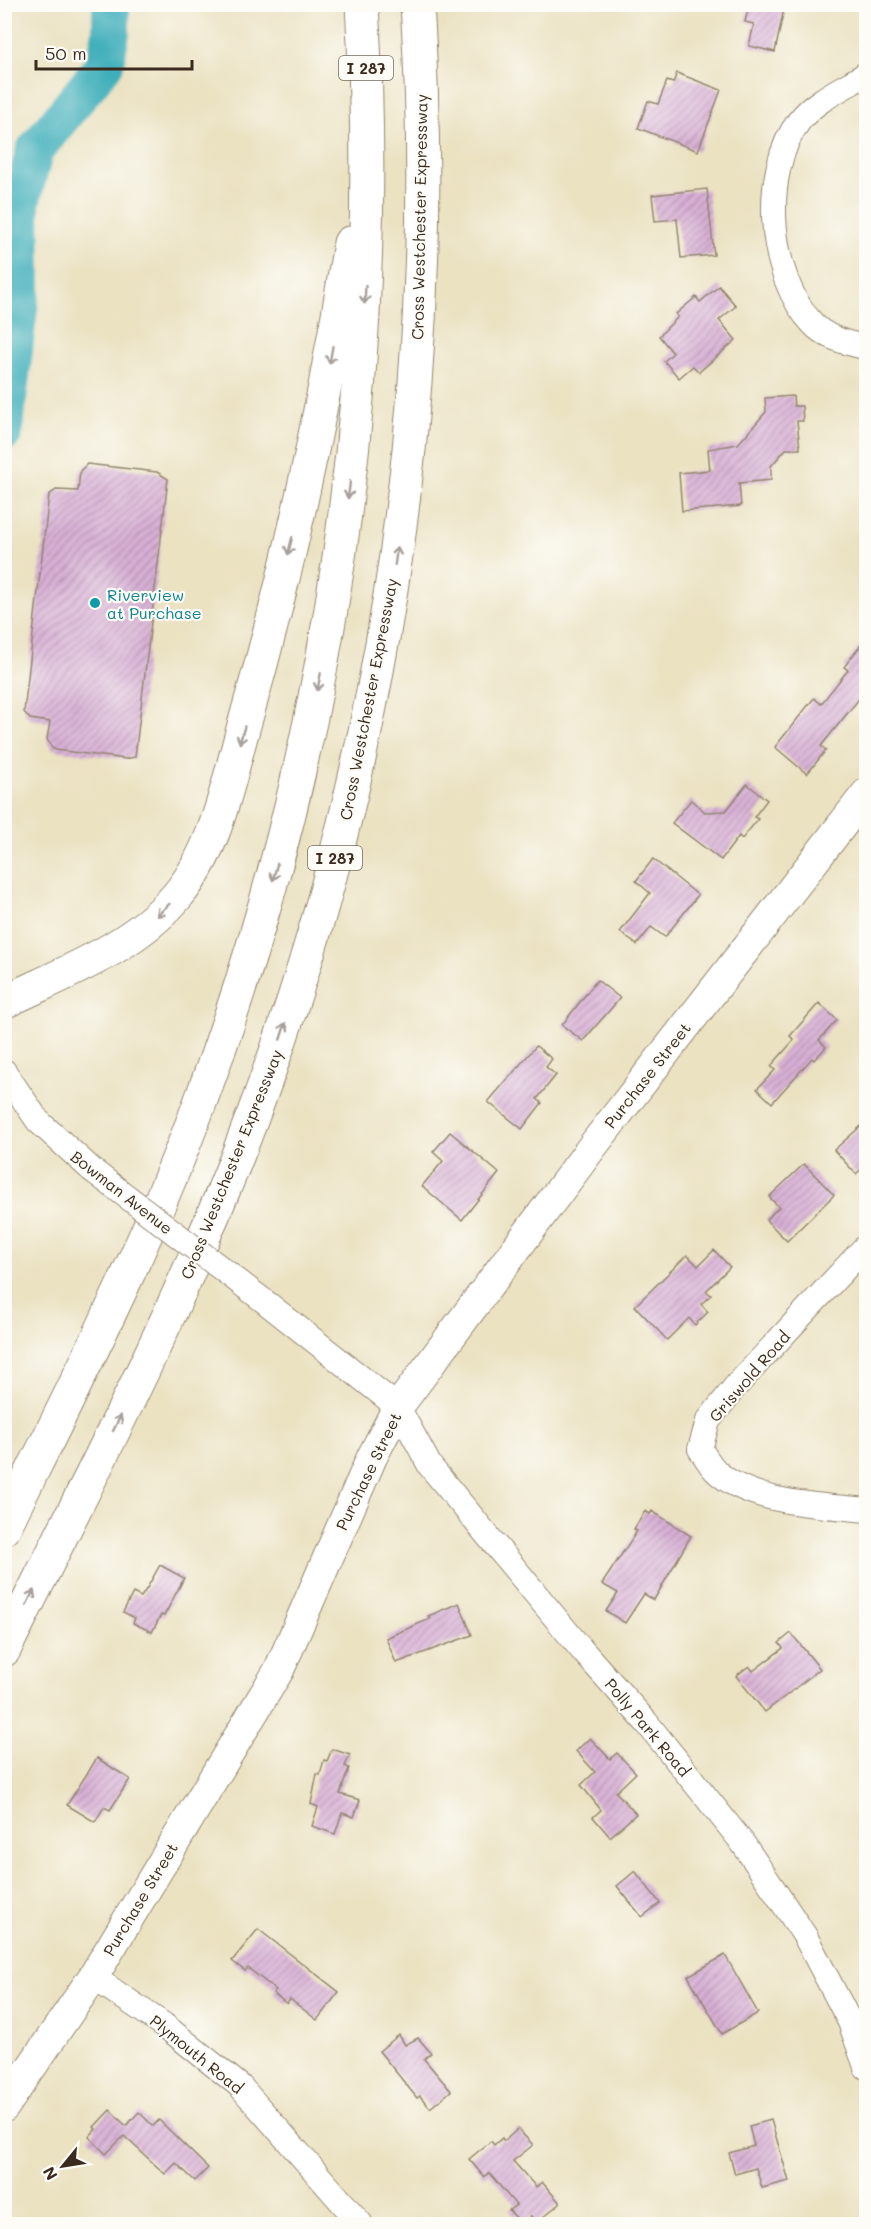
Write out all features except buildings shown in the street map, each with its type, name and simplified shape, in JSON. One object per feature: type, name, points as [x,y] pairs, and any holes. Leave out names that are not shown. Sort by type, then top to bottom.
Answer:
[{"type":"highway","name":"I 287","points":[[4,1528],[125,1283],[174,1169],[239,992],[282,846],[323,662],[349,493],[364,323],[368,132],[362,4]]},
{"type":"highway","name":"Cross Westchester Expressway","points":[[4,1650],[177,1298],[224,1190],[291,1009],[344,824],[384,634],[398,538],[413,404],[423,211],[422,97],[417,4]]},
{"type":"highway","points":[[4,1002],[96,957],[139,931],[177,896],[192,877],[210,841],[255,688],[317,432],[368,132]]},
{"type":"main road","name":"Purchase Street","points":[[4,2108],[93,1977],[279,1670],[372,1456],[398,1407],[595,1143],[867,794]]},
{"type":"street","points":[[867,74],[816,104],[799,121],[779,165],[773,201],[777,243],[789,286],[798,302],[813,325],[846,344],[867,347]]},
{"type":"street","name":"Bowman Avenue","points":[[4,1071],[38,1121],[92,1170],[268,1304],[398,1407]]},
{"type":"street","name":"Griswold Road","points":[[867,1246],[708,1421],[700,1449],[717,1472],[745,1488],[803,1504],[867,1510]]},
{"type":"street","name":"Polly Park Road","points":[[398,1407],[430,1466],[582,1650],[646,1722],[749,1851],[805,1936],[850,2022],[867,2067]]},
{"type":"street","name":"Plymouth Road","points":[[93,1977],[164,2025],[240,2086],[361,2224]]},
{"type":"waterway","points":[[4,432],[22,283],[21,202],[35,150],[105,64],[111,32],[111,4]]},
{"type":"place","name":"Riverview at Purchase","points":[[95,603]]}]
